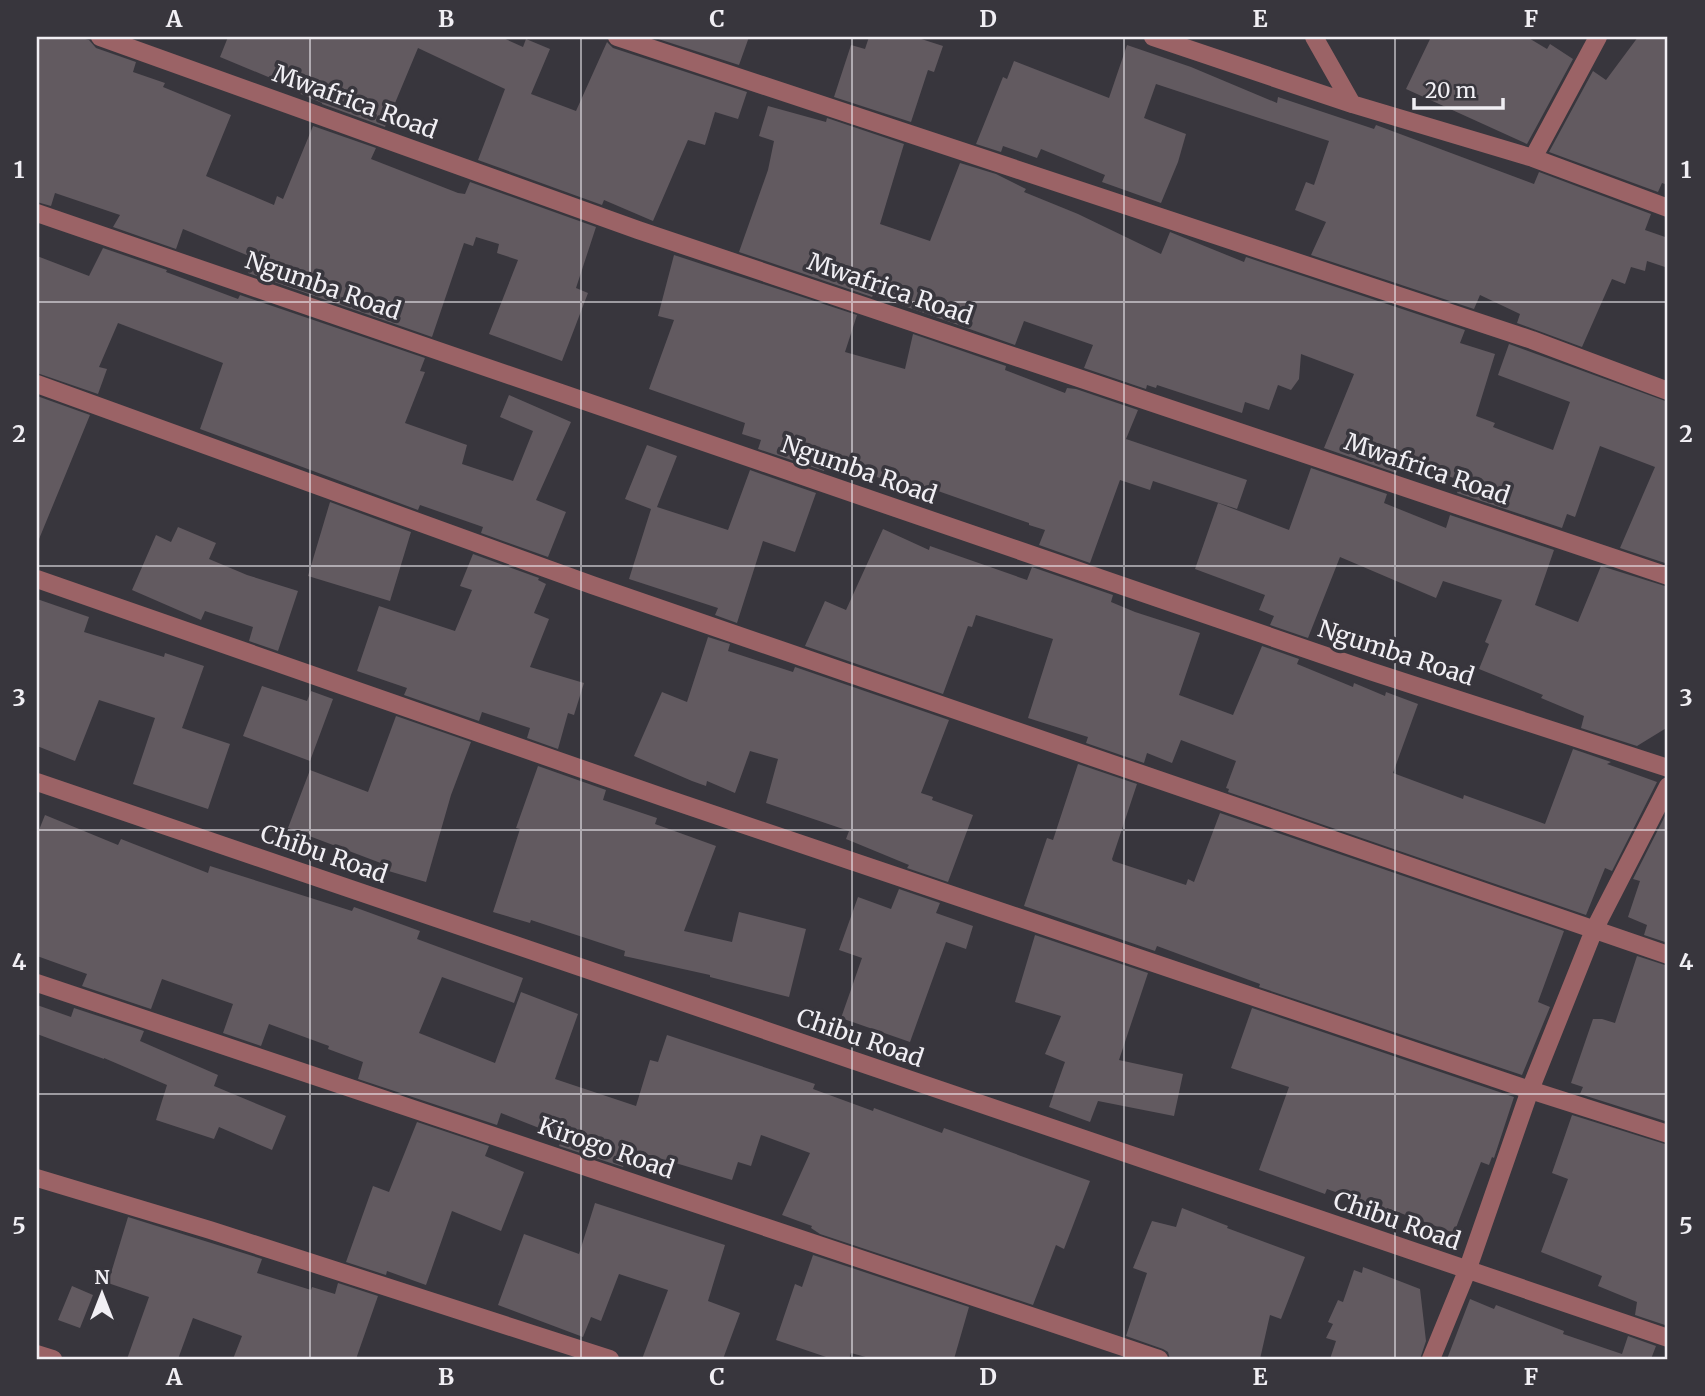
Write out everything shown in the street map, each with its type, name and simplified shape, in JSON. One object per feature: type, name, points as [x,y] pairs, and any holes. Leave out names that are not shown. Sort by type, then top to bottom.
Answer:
[{"type":"street","name":"Mwafrica Road","points":[[100,37],[638,230],[1668,576]]},
{"type":"street","points":[[617,37],[1532,340],[1668,391]]},
{"type":"street","points":[[1153,37],[1352,104],[1533,158],[1668,208]]},
{"type":"street","points":[[1314,37],[1352,104]]},
{"type":"street","points":[[1533,158],[1598,37]]},
{"type":"street","name":"Ngumba Road","points":[[37,213],[1370,671],[1668,768]]},
{"type":"street","points":[[37,384],[592,585],[1668,955]]},
{"type":"street","points":[[37,579],[668,799],[1530,1090],[1668,1134]]},
{"type":"street","name":"Chibu Road","points":[[37,782],[1668,1338]]},
{"type":"street","points":[[1431,1359],[1467,1271],[1530,1090],[1594,930],[1668,786]]},
{"type":"street","name":"Kirogo Road","points":[[37,983],[1159,1359]]},
{"type":"street","points":[[37,1178],[223,1234],[610,1359]]},
{"type":"street","points":[[37,1354],[52,1359]]},
{"type":"building","points":[[37,37],[78,37],[89,40],[96,48],[136,62],[133,72],[165,83],[163,87],[231,115],[206,176],[274,205],[277,196],[283,199],[313,126],[376,148],[371,159],[458,193],[465,194],[470,182],[596,227],[576,288],[588,293],[562,361],[489,334],[518,260],[497,253],[499,244],[476,237],[473,246],[464,243],[432,337],[248,273],[254,258],[183,229],[176,249],[113,227],[120,215],[55,193],[51,206],[37,202]]},
{"type":"building","points":[[228,37],[501,37],[523,47],[526,39],[550,49],[531,94],[576,111],[607,42],[613,48],[747,92],[738,119],[715,112],[705,145],[688,140],[653,221],[604,200],[602,205],[478,160],[505,89],[418,48],[385,127],[322,104],[272,82],[273,79],[220,57]]},
{"type":"building","points":[[652,37],[749,37],[739,65]]},
{"type":"building","points":[[869,37],[915,37],[943,46],[934,72],[928,70],[911,122],[834,97],[851,45],[865,49]]},
{"type":"building","points":[[1431,37],[1527,37],[1547,49],[1550,44],[1573,59],[1527,144],[1406,89]]},
{"type":"building","points":[[1638,37],[1668,37],[1668,185],[1662,183],[1658,192],[1549,152],[1593,71],[1606,80]]},
{"type":"building","points":[[1127,45],[1191,67],[1277,103],[1278,97],[1374,129],[1376,125],[1534,184],[1539,172],[1651,214],[1645,230],[1668,238],[1668,268],[1647,261],[1645,271],[1631,267],[1625,284],[1612,279],[1582,347],[1517,323],[1520,314],[1480,295],[1474,309],[1311,255],[1326,222],[1295,210],[1306,182],[1314,185],[1329,141],[1156,84],[1144,118],[1186,134],[1161,203],[1102,182],[1105,175],[1041,149],[1037,158],[1003,146],[1001,152],[976,144],[1003,77],[1007,79],[1014,61],[1109,98]]},
{"type":"building","points":[[768,106],[826,122],[827,118],[904,144],[880,224],[930,241],[960,163],[996,174],[1026,189],[1024,192],[1078,214],[1161,254],[1170,232],[1244,262],[1246,257],[1465,330],[1460,343],[1495,354],[1476,416],[1495,423],[1493,427],[1553,450],[1570,402],[1498,375],[1509,344],[1668,402],[1668,564],[1620,548],[1655,467],[1600,446],[1575,517],[1567,514],[1562,528],[1457,493],[1462,481],[1401,459],[1396,473],[1324,448],[1354,374],[1301,354],[1299,379],[1291,390],[1278,385],[1269,410],[1245,402],[1242,413],[1157,385],[1156,388],[1147,385],[1146,389],[1084,368],[1093,345],[1024,321],[1015,345],[739,252],[768,170],[774,141],[759,136]]},
{"type":"building","points":[[103,248],[238,299],[240,295],[425,358],[420,371],[425,372],[405,423],[467,445],[462,464],[513,481],[533,431],[500,417],[509,395],[571,422],[536,500],[566,512],[548,557],[481,533],[483,527],[420,505],[418,510],[200,429],[223,363],[118,323],[99,367],[107,369],[98,394],[37,373],[37,256],[89,276]]},
{"type":"building","points":[[674,255],[857,315],[845,352],[905,369],[913,334],[1006,366],[1005,370],[1065,393],[1067,388],[1076,389],[1138,410],[1126,439],[1247,480],[1237,509],[1153,481],[1150,490],[1120,480],[1090,563],[1039,545],[1045,530],[938,491],[882,474],[880,478],[827,461],[824,471],[758,449],[761,440],[742,434],[745,423],[649,389],[674,320],[658,316]]},
{"type":"building","points":[[37,396],[90,415],[37,544]]},
{"type":"building","points":[[647,445],[677,456],[657,507],[728,530],[750,470],[816,493],[795,552],[763,541],[737,623],[715,615],[718,608],[629,579],[651,509],[625,499]]},
{"type":"building","points":[[1311,468],[1387,494],[1384,503],[1446,528],[1450,515],[1554,550],[1535,605],[1578,622],[1601,566],[1668,587],[1668,727],[1637,746],[1581,728],[1584,716],[1541,698],[1543,695],[1479,669],[1489,644],[1485,642],[1502,600],[1443,581],[1436,598],[1340,557],[1308,638],[1270,625],[1274,616],[1259,610],[1265,595],[1195,569],[1218,503],[1289,530]]},
{"type":"building","points":[[330,502],[411,532],[390,601],[308,576]]},
{"type":"building","points":[[178,527],[216,543],[209,559],[247,575],[298,591],[278,651],[249,641],[253,627],[205,611],[201,620],[132,590],[156,535],[171,542]]},
{"type":"building","points":[[883,529],[929,550],[930,546],[1027,580],[1032,567],[1113,595],[1111,602],[1135,612],[1200,633],[1179,695],[1233,715],[1262,646],[1299,659],[1297,664],[1353,687],[1354,683],[1385,696],[1386,692],[1418,704],[1393,773],[1463,799],[1464,795],[1545,824],[1573,749],[1657,782],[1612,871],[1605,868],[1586,915],[1228,792],[1229,789],[1226,788],[1236,761],[1181,740],[1172,763],[1147,753],[1144,763],[1086,743],[1088,737],[1028,718],[1053,639],[976,615],[972,627],[968,626],[943,694],[805,646],[825,601],[846,610]]},
{"type":"building","points":[[473,554],[539,578],[538,580],[546,584],[534,613],[549,619],[530,667],[584,683],[574,715],[568,713],[558,749],[527,738],[530,728],[482,712],[479,721],[404,695],[407,688],[357,671],[379,606],[455,631],[472,590],[460,586]]},
{"type":"building","points":[[37,599],[89,617],[84,632],[164,657],[165,653],[204,666],[182,728],[230,744],[208,809],[133,784],[155,718],[99,700],[75,761],[37,746]]},
{"type":"building","points":[[708,637],[730,644],[728,651],[793,672],[795,667],[949,720],[921,793],[933,797],[932,800],[973,815],[948,882],[907,868],[909,865],[846,839],[849,831],[766,803],[778,759],[750,751],[735,793],[707,781],[706,786],[692,781],[634,756],[662,692],[687,702]]},
{"type":"building","points":[[262,686],[307,701],[311,691],[333,699],[310,761],[243,736]]},
{"type":"building","points":[[396,716],[471,742],[451,795],[426,882],[385,870],[386,865],[288,828],[310,770],[368,792]]},
{"type":"building","points":[[1078,764],[1137,784],[1113,861],[1186,885],[1188,879],[1194,882],[1220,813],[1564,931],[1538,1002],[1550,1007],[1522,1075],[1259,987],[1260,984],[1157,946],[1155,951],[1024,906],[1047,838],[1053,840]]},
{"type":"building","points":[[538,766],[606,790],[603,800],[657,818],[655,824],[716,846],[684,931],[732,942],[739,912],[806,929],[789,997],[710,975],[624,956],[625,951],[531,920],[530,923],[493,912],[520,829],[516,828]]},
{"type":"building","points":[[1668,810],[1668,943],[1644,935],[1647,925],[1628,917],[1640,881],[1633,879]]},
{"type":"building","points":[[45,815],[118,845],[121,839],[208,873],[210,866],[352,911],[354,907],[420,931],[417,939],[523,978],[514,1003],[442,977],[419,1033],[495,1063],[521,992],[578,1014],[555,1079],[636,1106],[650,1060],[658,1062],[667,1035],[815,1084],[813,1089],[873,1111],[874,1108],[942,1133],[944,1128],[1090,1181],[1064,1249],[1056,1245],[1033,1305],[820,1234],[811,1228],[812,1226],[782,1215],[810,1153],[761,1135],[751,1166],[738,1162],[732,1180],[629,1149],[623,1167],[559,1146],[562,1137],[501,1113],[497,1125],[358,1079],[363,1062],[269,1024],[261,1046],[223,1033],[233,1004],[162,979],[151,1009],[82,986],[87,974],[37,956],[37,835]]},
{"type":"building","points":[[899,889],[940,903],[936,913],[973,926],[966,949],[946,942],[910,1042],[841,1018],[862,958],[839,950],[858,897],[891,909]]},
{"type":"building","points":[[1035,935],[1148,973],[1119,1060],[1183,1074],[1174,1116],[1098,1101],[1090,1122],[1049,1107],[1065,1062],[1045,1054],[1061,1016],[1015,1002]]},
{"type":"building","points":[[1637,956],[1668,966],[1668,1122],[1580,1094],[1583,1087],[1571,1083],[1593,1019],[1615,1023]]},
{"type":"building","points":[[37,1005],[71,1017],[74,1008],[144,1031],[140,1041],[218,1075],[214,1086],[286,1116],[272,1150],[219,1127],[214,1139],[156,1120],[167,1085],[104,1058],[37,1034]]},
{"type":"building","points":[[1252,1008],[1514,1097],[1494,1158],[1492,1157],[1489,1165],[1481,1162],[1454,1233],[1387,1208],[1386,1210],[1327,1189],[1325,1194],[1259,1170],[1289,1087],[1231,1068]]},
{"type":"building","points":[[1572,1115],[1668,1145],[1668,1318],[1665,1325],[1635,1315],[1637,1302],[1598,1286],[1602,1276],[1541,1252],[1568,1179],[1552,1173]]},
{"type":"building","points":[[417,1122],[489,1146],[485,1156],[524,1172],[501,1231],[452,1211],[426,1285],[387,1271],[386,1275],[346,1262],[373,1186],[389,1192]]},
{"type":"building","points":[[595,1203],[725,1245],[708,1301],[740,1313],[723,1359],[642,1359],[668,1290],[619,1274],[601,1321],[591,1317],[583,1337],[498,1305],[524,1234],[579,1254]]},
{"type":"building","points":[[1182,1208],[1305,1257],[1281,1319],[1270,1315],[1260,1359],[1170,1359],[1168,1352],[1163,1349],[1126,1336],[1147,1273],[1133,1268],[1152,1221],[1176,1227]]},
{"type":"building","points":[[128,1217],[262,1259],[257,1273],[311,1290],[312,1287],[335,1294],[338,1283],[378,1296],[356,1359],[233,1359],[242,1336],[193,1318],[178,1359],[127,1359],[149,1297],[108,1283]]},
{"type":"building","points":[[813,1255],[969,1307],[954,1359],[873,1359],[851,1353],[849,1359],[832,1359],[776,1340],[795,1284],[802,1287]]},
{"type":"building","points":[[1363,1267],[1420,1289],[1426,1341],[1420,1359],[1330,1359],[1336,1341],[1326,1338],[1333,1324],[1328,1322],[1338,1300],[1343,1302],[1354,1270],[1362,1273]]},
{"type":"building","points":[[72,1286],[93,1295],[80,1328],[58,1320]]},
{"type":"building","points":[[1470,1299],[1494,1309],[1496,1305],[1564,1331],[1563,1334],[1622,1354],[1628,1336],[1656,1346],[1651,1359],[1447,1359]]}]
